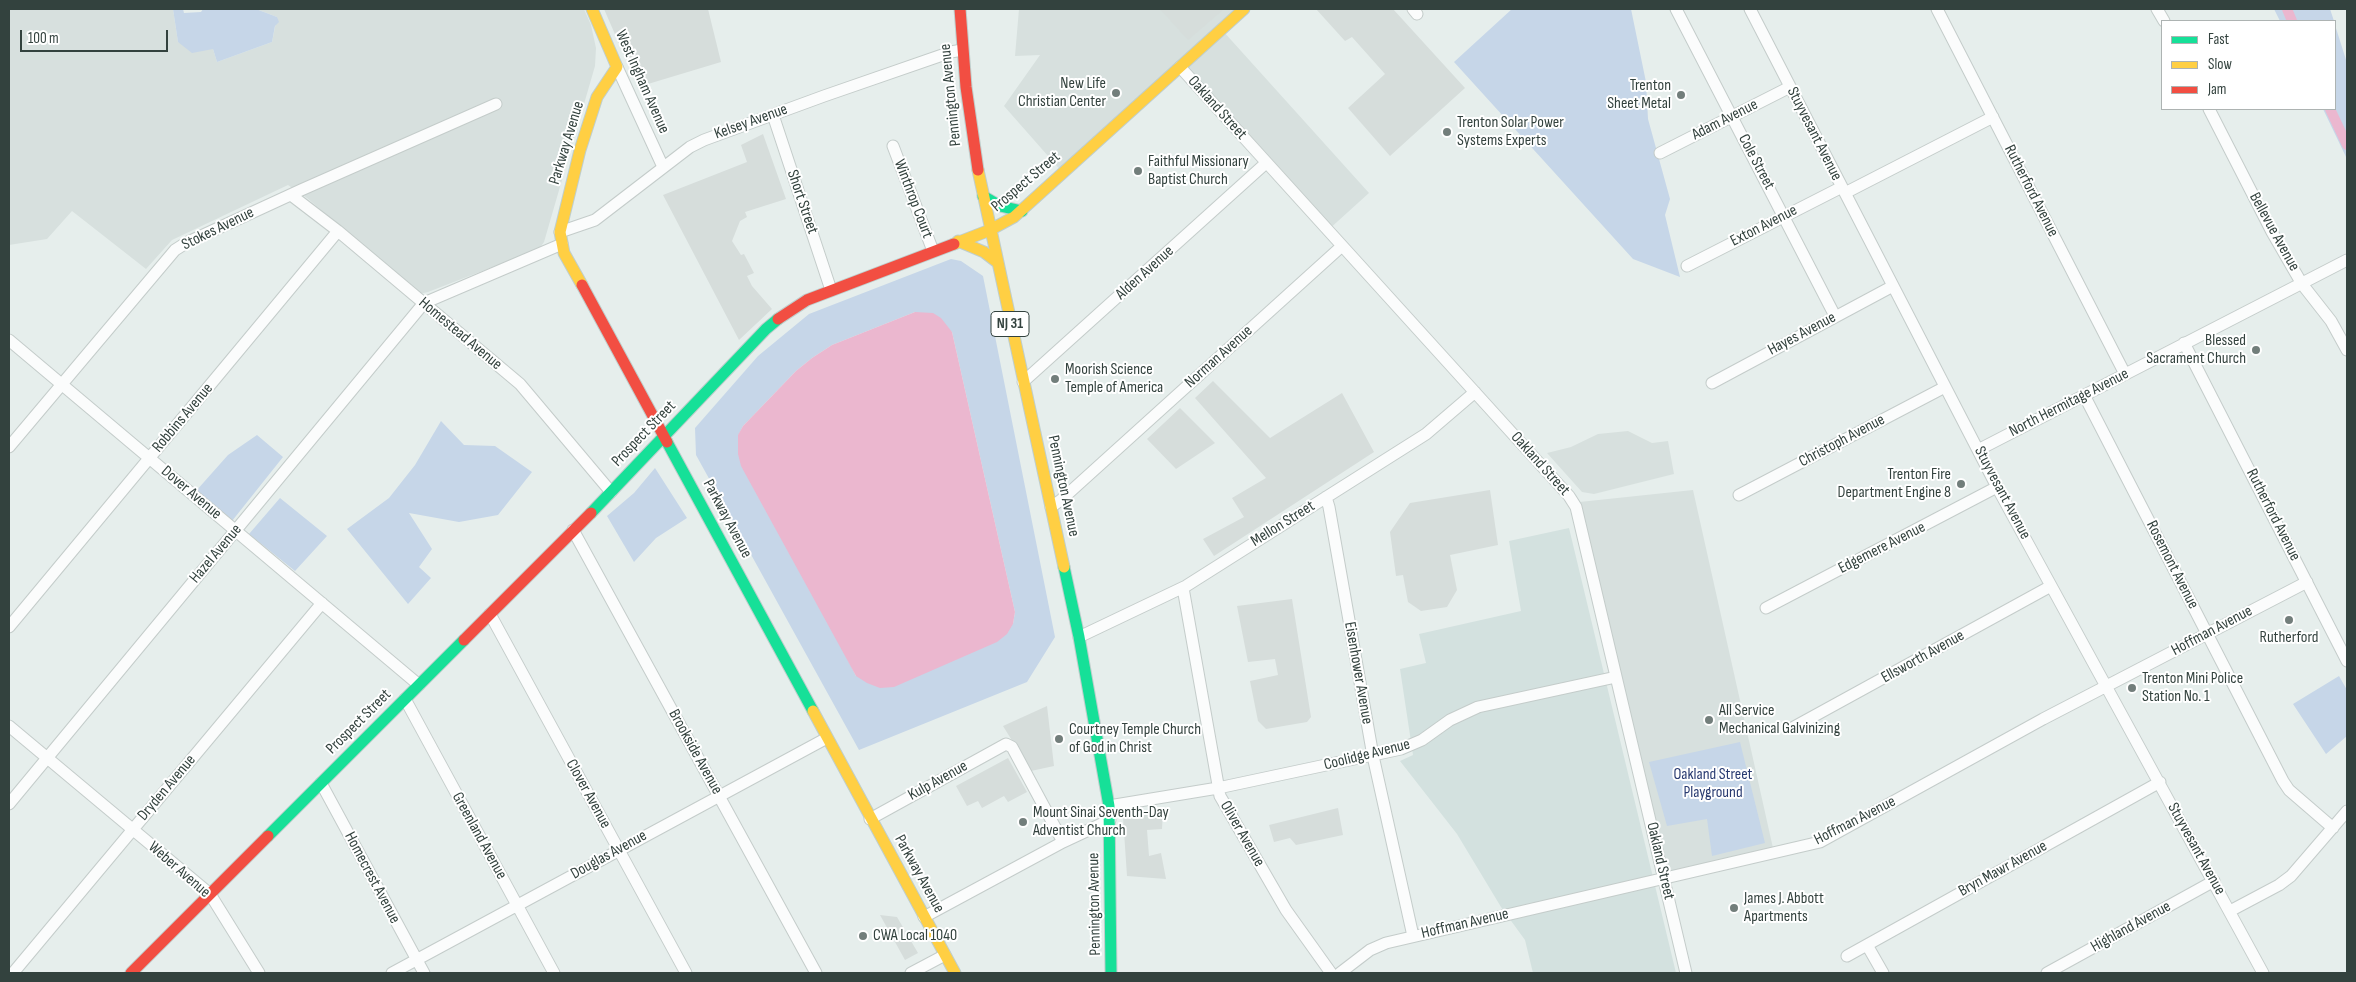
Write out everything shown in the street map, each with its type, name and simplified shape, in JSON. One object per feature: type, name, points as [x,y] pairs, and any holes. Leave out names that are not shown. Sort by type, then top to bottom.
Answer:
[{"type":"street","name":"West Ingham Avenue","points":[[592,9],[663,167]]},
{"type":"street","name":"Pennington Avenue","points":[[960,9],[969,124],[990,230],[1079,637],[1109,806],[1111,973]]},
{"type":"street","name":"Prospect Street","points":[[133,973],[574,530],[766,329],[806,300],[990,230],[1022,211],[1244,9]]},
{"type":"street","name":"Cole Street","points":[[1676,9],[1835,316]]},
{"type":"street","name":"Stuyvesant Avenue","points":[[1750,9],[1997,486],[2214,881],[2262,973]]},
{"type":"street","name":"Rutherford Avenue","points":[[1937,9],[2125,374]]},
{"type":"street","points":[[2157,9],[2163,20]]},
{"type":"street","name":"Kelsey Avenue","points":[[560,232],[595,220],[663,167],[704,140],[951,52],[962,50]]},
{"type":"street","name":"Parkway Avenue","points":[[617,67],[597,97],[580,150],[560,232],[562,244],[641,398],[955,973]]},
{"type":"street","name":"Oakland Street","points":[[1180,67],[1569,496],[1576,507],[1686,973]]},
{"type":"street","name":"Adam Avenue","points":[[1660,153],[1790,87]]},
{"type":"street","name":"Stokes Avenue","points":[[9,446],[175,250],[186,243],[291,195],[496,104]]},
{"type":"street","name":"Bellevue Avenue","points":[[2210,110],[2272,232],[2302,284],[2331,321],[2347,350]]},
{"type":"street","name":"Short Street","points":[[773,115],[831,290]]},
{"type":"street","name":"Exton Avenue","points":[[1687,266],[1784,216],[1843,190],[1993,117]]},
{"type":"street","name":"Winthrop Court","points":[[894,146],[933,251]]},
{"type":"street","name":"Alden Avenue","points":[[1023,382],[1266,163]]},
{"type":"street","name":"Homestead Avenue","points":[[291,195],[338,231],[520,384],[611,492]]},
{"type":"street","points":[[983,196],[1000,206],[1022,211]]},
{"type":"street","name":"Robbins Avenue","points":[[9,627],[338,231]]},
{"type":"street","points":[[958,241],[978,249],[997,262]]},
{"type":"street","points":[[424,303],[562,244]]},
{"type":"street","name":"Norman Avenue","points":[[1051,507],[1062,500],[1342,246]]},
{"type":"street","name":"North Hermitage Avenue","points":[[1978,450],[2347,260]]},
{"type":"street","name":"Hayes Avenue","points":[[1712,383],[1893,286]]},
{"type":"street","name":"Hazel Avenue","points":[[9,804],[424,303]]},
{"type":"street","name":"Dover Avenue","points":[[9,340],[419,684]]},
{"type":"street","name":"Rutherford Avenue","points":[[2184,343],[2347,661]]},
{"type":"street","name":"Christoph Avenue","points":[[1739,495],[1945,387]]},
{"type":"street","name":"Mellon Street","points":[[1079,637],[1183,588],[1426,434],[1475,392]]},
{"type":"street","name":"Rosemont Avenue","points":[[2084,395],[2283,781],[2289,790],[2333,828]]},
{"type":"street","name":"Edgemere Avenue","points":[[1766,608],[1997,486]]},
{"type":"street","name":"Eisenhower Avenue","points":[[1326,497],[1330,507],[1372,756],[1413,936]]},
{"type":"street","name":"Brookside Avenue","points":[[574,530],[816,973]]},
{"type":"street","name":"Hoffman Avenue","points":[[1340,973],[1382,944],[1820,842],[2043,719],[2307,582]]},
{"type":"street","name":"Ellsworth Avenue","points":[[1794,727],[2051,586]]},
{"type":"street","name":"Oliver Avenue","points":[[1183,588],[1222,802],[1286,910],[1331,973]]},
{"type":"street","name":"Dryden Avenue","points":[[13,973],[322,602]]},
{"type":"street","name":"Clover Avenue","points":[[490,614],[686,973]]},
{"type":"street","name":"Coolidge Avenue","points":[[1109,806],[1218,788],[1408,747],[1450,720],[1478,707],[1616,677]]},
{"type":"street","name":"Greenland Avenue","points":[[405,699],[554,973]]},
{"type":"street","name":"Weber Avenue","points":[[9,726],[210,894],[259,973]]},
{"type":"street","name":"Douglas Avenue","points":[[392,973],[827,738]]},
{"type":"street","name":"Kulp Avenue","points":[[870,819],[1006,744],[1012,747],[1063,842]]},
{"type":"street","name":"Bryn Mawr Avenue","points":[[1848,956],[2160,782]]},
{"type":"street","name":"Homecrest Avenue","points":[[321,784],[424,973]]},
{"type":"street","points":[[2230,911],[2279,885],[2291,876],[2347,811]]},
{"type":"street","points":[[924,917],[1063,842],[1110,820]]},
{"type":"street","name":"Highland Avenue","points":[[2047,973],[2214,881]]},
{"type":"street","points":[[1867,944],[1883,973]]},
{"type":"street","points":[[911,973],[945,955]]},
{"type":"shaded area","points":[[9,9],[173,9],[178,42],[213,49],[217,62],[272,42],[277,17],[256,9],[584,9],[591,25],[596,48],[595,66],[544,242],[539,249],[419,294],[307,198],[288,185],[172,240],[146,269],[72,211],[47,239],[9,245]]},
{"type":"shaded area","points":[[604,9],[708,9],[721,62],[638,87]]},
{"type":"shaded area","points":[[1019,9],[1247,9],[1223,31],[1369,193],[1327,231],[1179,67],[1063,173],[1004,106],[1040,55],[1015,56]]},
{"type":"shaded area","points":[[1160,9],[1224,9],[1188,40]]},
{"type":"shaded area","points":[[1316,9],[1393,9],[1465,88],[1390,156],[1348,108],[1385,74],[1352,37],[1345,41]]},
{"type":"shaded area","points":[[763,134],[786,199],[745,212],[747,217],[740,221],[732,241],[741,255],[744,254],[754,273],[747,276],[752,286],[772,309],[739,340],[663,195],[747,162],[741,145]]},
{"type":"shaded area","points":[[915,312],[933,313],[941,318],[952,332],[1015,612],[1013,624],[1007,634],[997,642],[894,687],[880,688],[856,676],[741,466],[738,454],[738,435],[743,426],[796,371],[812,358],[832,345]]},
{"type":"shaded area","points":[[1213,381],[1270,438],[1342,393],[1374,452],[1214,556],[1203,539],[1244,517],[1232,498],[1266,478],[1195,398]]},
{"type":"shaded area","points":[[1180,408],[1215,443],[1176,469],[1147,439]]},
{"type":"shaded area","points":[[1628,431],[1652,443],[1668,441],[1674,474],[1594,494],[1582,492],[1547,453],[1571,447],[1598,434]]},
{"type":"shaded area","points":[[1490,490],[1498,545],[1450,555],[1457,590],[1447,607],[1421,611],[1408,602],[1403,575],[1396,576],[1390,532],[1410,503]]},
{"type":"shaded area","points":[[1693,490],[1775,857],[1661,880],[1570,503]]},
{"type":"shaded area","points":[[1569,528],[1676,973],[1533,973],[1525,940],[1501,907],[1457,834],[1400,761],[1413,755],[1400,669],[1426,663],[1419,634],[1521,611],[1509,541]]},
{"type":"shaded area","points":[[1292,599],[1311,717],[1307,722],[1266,729],[1258,721],[1250,681],[1278,675],[1275,659],[1248,662],[1237,606]]},
{"type":"shaded area","points":[[1047,706],[1054,766],[1031,771],[1003,726]]},
{"type":"shaded area","points":[[1008,758],[1027,792],[1008,802],[1004,796],[982,808],[978,801],[967,806],[956,786]]},
{"type":"shaded area","points":[[1338,808],[1343,835],[1296,845],[1290,838],[1274,842],[1269,825]]},
{"type":"shaded area","points":[[1163,810],[1162,829],[1147,830],[1149,856],[1161,853],[1166,879],[1127,876],[1123,817]]},
{"type":"shaded area","points":[[880,915],[897,917],[918,953],[905,960]]},
{"type":"green space","points":[[173,9],[183,9],[184,13],[201,12],[203,9],[256,9],[277,17],[279,22],[275,26],[272,42],[217,62],[213,49],[192,53],[178,42]]},
{"type":"green space","points":[[1512,9],[1631,9],[1646,82],[1648,119],[1670,199],[1665,215],[1680,277],[1633,259],[1454,62]]},
{"type":"green space","points":[[2274,9],[2330,9],[2334,20],[2280,20]]},
{"type":"green space","points":[[2336,28],[2347,63],[2347,159],[2323,110],[2336,110]]},
{"type":"green space","points":[[951,259],[961,261],[983,276],[1055,637],[1027,682],[859,750],[696,455],[695,428],[758,356],[809,314]],"holes":[[[915,312],[952,332],[1015,612],[1013,624],[856,676],[738,436],[743,426],[796,371],[832,345]]]},
{"type":"green space","points":[[441,421],[464,445],[495,446],[532,472],[498,515],[459,522],[409,513],[432,549],[419,567],[431,578],[408,604],[347,529],[389,498],[415,465]]},
{"type":"green space","points":[[257,435],[283,457],[232,521],[196,491],[228,455]]},
{"type":"green space","points":[[655,468],[687,518],[656,538],[634,562],[607,516],[634,493]]},
{"type":"green space","points":[[280,498],[327,536],[295,571],[249,534]]},
{"type":"green space","points":[[2339,676],[2347,690],[2347,736],[2326,754],[2293,704]]},
{"type":"green space","name":"Oakland Street Playground","points":[[1740,742],[1765,843],[1712,856],[1707,819],[1667,826],[1649,762]]},
{"type":"waterway","points":[[2287,9],[2292,20]]},
{"type":"waterway","points":[[2330,110],[2347,145]]},
{"type":"traffic: fast","points":[[983,196],[1000,206],[1022,211]]},
{"type":"traffic: fast","points":[[591,513],[766,329],[778,319]]},
{"type":"traffic: fast","points":[[667,442],[813,711]]},
{"type":"traffic: fast","points":[[1064,567],[1079,637],[1109,806],[1111,973]]},
{"type":"traffic: fast","points":[[268,836],[464,640]]},
{"type":"traffic: slow","points":[[582,285],[564,253],[560,232],[580,150],[597,97],[617,67],[592,9]]},
{"type":"traffic: slow","points":[[954,244],[990,230],[1014,217],[1244,9]]},
{"type":"traffic: slow","points":[[978,170],[1064,567]]},
{"type":"traffic: slow","points":[[958,241],[984,252],[997,262]]},
{"type":"traffic: slow","points":[[813,711],[955,973]]},
{"type":"traffic: jam","points":[[960,9],[966,87],[978,170]]},
{"type":"traffic: jam","points":[[778,319],[807,300],[954,244]]},
{"type":"traffic: jam","points":[[582,285],[667,442]]},
{"type":"traffic: jam","points":[[464,640],[591,513]]},
{"type":"traffic: jam","points":[[131,973],[268,836]]},
{"type":"place","name":"New Life Christian Center","points":[[1116,93]]},
{"type":"place","name":"Trenton Sheet Metal","points":[[1681,95]]},
{"type":"place","name":"Trenton Solar Power Systems Experts","points":[[1447,132]]},
{"type":"place","name":"Faithful Missionary Baptist Church","points":[[1138,171]]},
{"type":"place","name":"Blessed Sacrament Church","points":[[2256,350]]},
{"type":"place","name":"Moorish Science Temple of America","points":[[1055,379]]},
{"type":"place","name":"Trenton Fire Department Engine 8","points":[[1961,484]]},
{"type":"place","name":"Rutherford","points":[[2289,620]]},
{"type":"place","name":"Trenton Mini Police Station No. 1","points":[[2132,688]]},
{"type":"place","name":"All Service Mechanical Galvinizing","points":[[1709,720]]},
{"type":"place","name":"Courtney Temple Church of God in Christ","points":[[1059,739]]},
{"type":"place","name":"Mount Sinai Seventh-Day Adventist Church","points":[[1023,822]]},
{"type":"place","name":"James J. Abbott Apartments","points":[[1734,908]]},
{"type":"place","name":"CWA Local 1040","points":[[863,936]]}]
